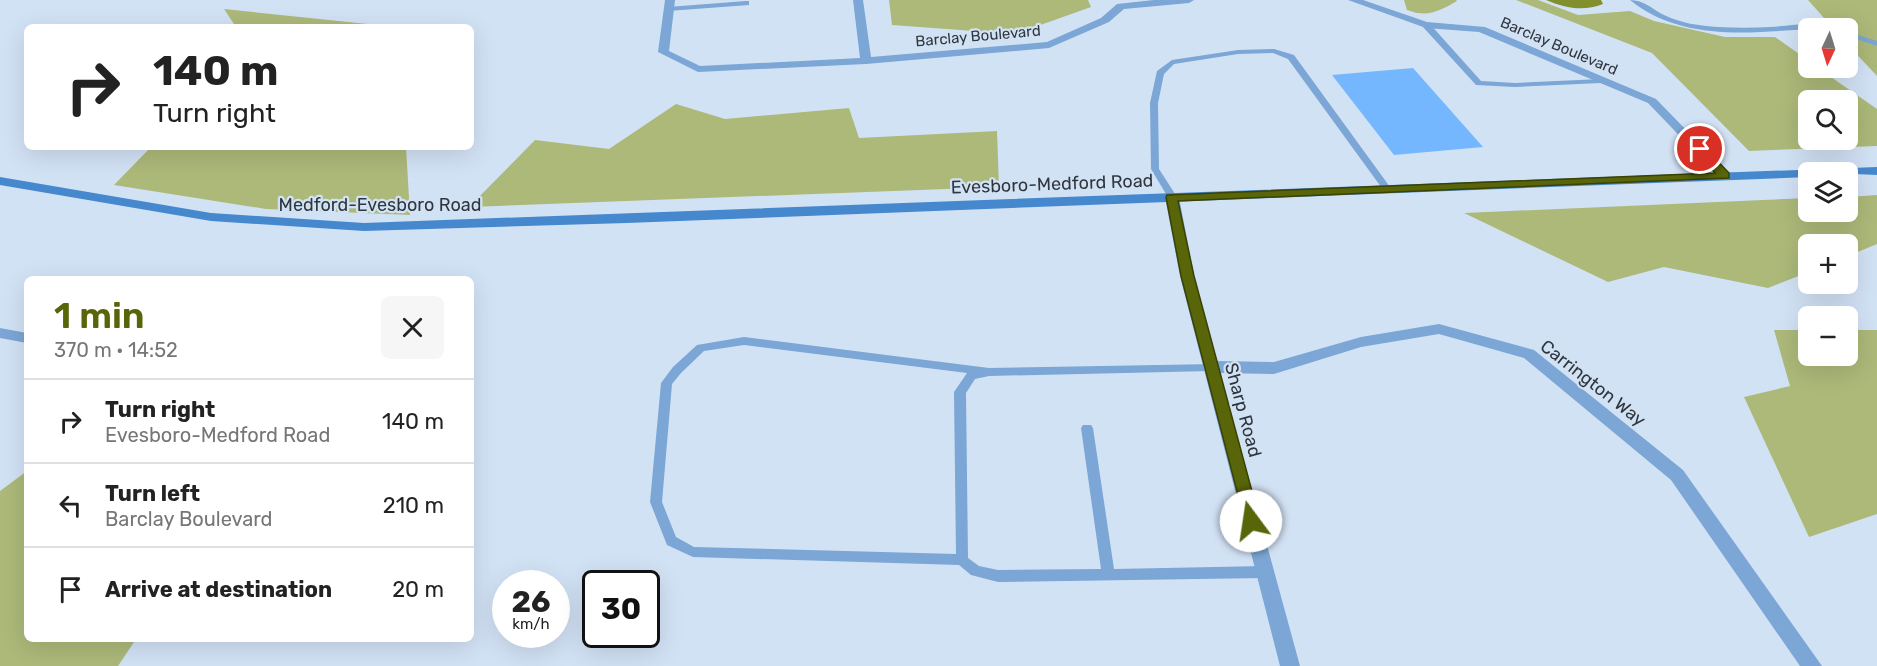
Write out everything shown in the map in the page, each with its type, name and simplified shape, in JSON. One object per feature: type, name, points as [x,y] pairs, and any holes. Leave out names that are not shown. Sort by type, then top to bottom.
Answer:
[{"type":"street","points":[[858,0],[866,61]]},
{"type":"street","name":"Barclay Boulevard","points":[[669,4],[663,52],[698,69],[866,61],[1049,45],[1105,20],[1121,6],[1189,0]]},
{"type":"street","name":"Barclay Boulevard","points":[[1353,0],[1426,25],[1481,29],[1652,101],[1725,176]]},
{"type":"street","name":"Evesboro-Medford Road","points":[[1858,172],[1877,171]]},
{"type":"street","name":"Evesboro-Medford Road","points":[[691,216],[1798,173]]},
{"type":"street","name":"Medford-Evesboro Road","points":[[0,182],[211,217],[312,225],[447,225],[691,216]]},
{"type":"street","name":"Sharp Road","points":[[1172,197],[1187,276],[1290,666]]},
{"type":"street","name":"Carrington Way","points":[[1211,367],[1274,369],[1361,342],[1439,329],[1529,354],[1677,475],[1812,666]]},
{"type":"street","points":[[0,333],[24,337]]},
{"type":"lane","points":[[1634,0],[1663,17],[1685,25],[1720,29],[1798,27]]},
{"type":"lane","points":[[669,4],[746,3]]},
{"type":"lane","points":[[1426,25],[1479,84],[1515,85],[1601,81]]},
{"type":"lane","points":[[1858,37],[1877,44]]},
{"type":"lane","points":[[1172,197],[1155,169],[1154,103],[1160,73],[1172,62],[1238,52],[1274,51],[1291,57],[1387,189]]},
{"type":"lane","points":[[989,372],[744,340],[700,348],[667,383],[656,502],[671,540],[693,552],[962,560],[976,571],[998,576],[1265,572]]},
{"type":"lane","points":[[962,560],[960,392],[971,375],[989,372],[1211,367]]},
{"type":"lane","points":[[1087,428],[1108,575]]},
{"type":"shaded area","points":[[889,0],[1088,0],[1091,7],[1015,34],[892,25]]},
{"type":"shaded area","points":[[1404,0],[1457,1],[1439,10],[1421,13],[1407,10]]},
{"type":"shaded area","points":[[1516,0],[1538,0],[1578,15],[1630,11],[1654,21],[1725,37],[1775,37],[1798,53],[1798,78],[1832,78],[1850,90],[1798,90],[1798,149],[1749,151],[1652,53]]},
{"type":"shaded area","points":[[1546,0],[1601,0],[1603,4],[1588,8],[1574,8]]},
{"type":"shaded area","points":[[1808,0],[1877,0],[1877,76],[1858,56],[1858,18],[1824,18]]},
{"type":"shaded area","points":[[224,9],[367,24],[234,24]]},
{"type":"shaded area","points":[[1858,96],[1877,109],[1877,146],[1858,147]]},
{"type":"shaded area","points":[[676,104],[725,119],[849,108],[859,138],[997,131],[999,187],[469,207],[535,140],[609,149]]},
{"type":"shaded area","points":[[148,150],[406,150],[410,215],[266,209],[114,185]]},
{"type":"shaded area","points":[[1877,195],[1877,244],[1858,252],[1858,234],[1798,234],[1798,276],[1768,288],[1664,267],[1608,282],[1464,213],[1798,198],[1798,222],[1858,222],[1858,196]]},
{"type":"shaded area","points":[[1774,330],[1798,330],[1798,366],[1858,366],[1858,330],[1877,330],[1877,514],[1809,537],[1744,397],[1790,386]]},
{"type":"shaded area","points":[[24,473],[24,642],[134,642],[118,666],[0,666],[0,491]]},
{"type":"building","points":[[1413,68],[1483,147],[1394,155],[1332,75]]},
{"type":"route","points":[[1251,521],[1187,276],[1172,197],[1725,176],[1700,149]]}]
